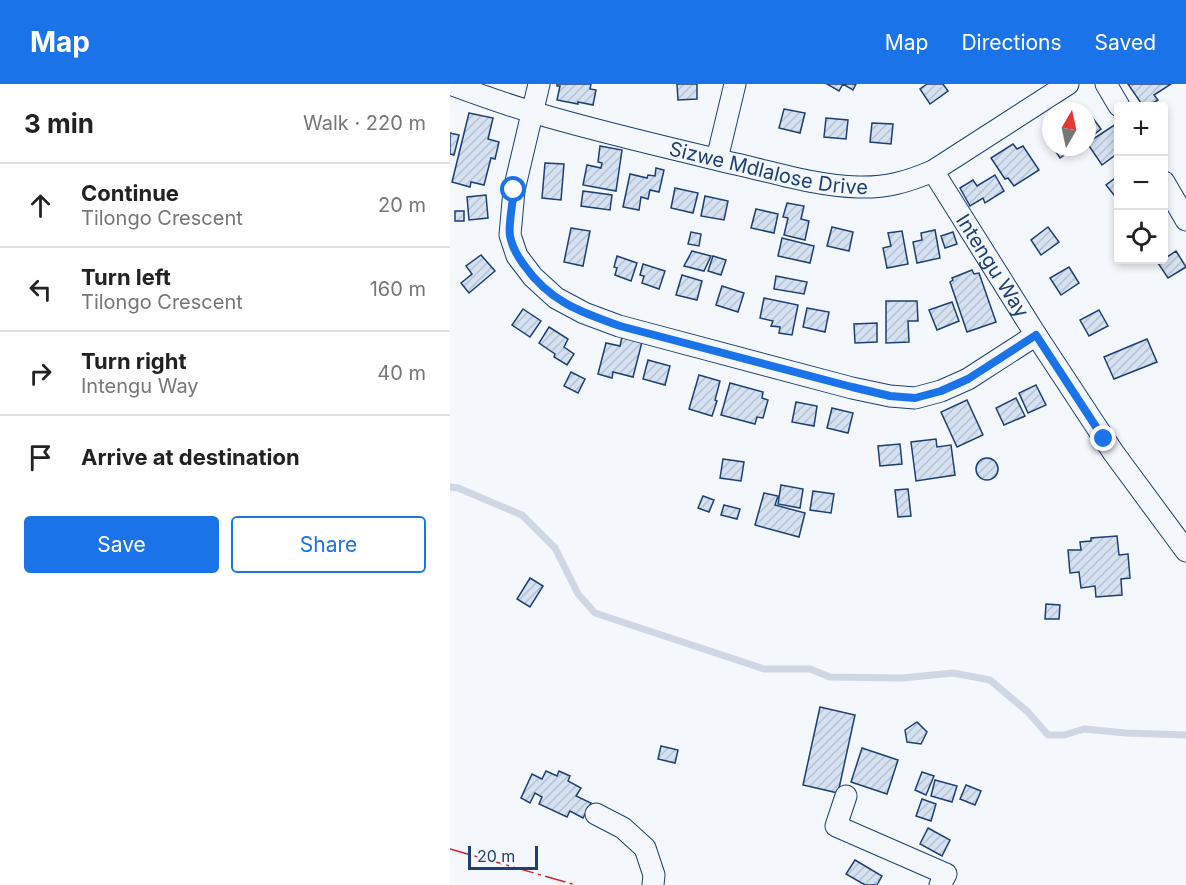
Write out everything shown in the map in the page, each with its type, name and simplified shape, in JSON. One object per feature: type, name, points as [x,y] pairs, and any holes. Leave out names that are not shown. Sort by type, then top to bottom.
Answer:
[{"type":"street","name":"Sizwe Mdlalose Drive","points":[[450,84],[532,112],[717,159],[817,182],[858,187],[888,186],[909,182],[933,171],[1068,84]]},
{"type":"street","points":[[539,84],[514,190],[510,235],[517,256],[533,277],[556,298],[584,313],[620,326],[852,387],[890,396],[915,398],[941,391],[968,379],[1036,335]]},
{"type":"street","points":[[717,159],[735,84]]},
{"type":"street","points":[[1106,84],[1117,102]]},
{"type":"street","name":"Intengu Way","points":[[933,171],[1113,452],[1186,550]]},
{"type":"street","points":[[1168,189],[1186,220]]},
{"type":"street","points":[[846,796],[836,826],[946,874],[940,885]]},
{"type":"street","points":[[596,814],[623,828],[645,848],[654,875],[653,885]]},
{"type":"building","points":[[557,84],[591,84],[590,89],[596,90],[593,105],[557,100],[560,86]]},
{"type":"building","points":[[677,84],[697,84],[697,99],[678,100]]},
{"type":"building","points":[[827,84],[843,84],[839,91]]},
{"type":"building","points":[[843,84],[856,84],[853,90]]},
{"type":"building","points":[[927,84],[943,84],[948,91],[930,104],[920,89]]},
{"type":"building","points":[[1128,84],[1171,84],[1154,95],[1158,100],[1155,102],[1140,102]]},
{"type":"building","points":[[784,109],[805,113],[800,133],[779,128]]},
{"type":"building","points":[[469,113],[493,118],[488,139],[499,142],[495,159],[491,158],[484,185],[471,182],[470,187],[452,182]]},
{"type":"building","points":[[826,118],[848,120],[846,139],[824,137]]},
{"type":"building","points":[[1096,122],[1101,129],[1096,133]]},
{"type":"building","points":[[872,123],[893,124],[891,144],[870,142]]},
{"type":"building","points":[[1114,125],[1114,156],[1102,165],[1096,156],[1096,137]]},
{"type":"building","points":[[450,133],[459,135],[454,155],[450,154]]},
{"type":"building","points":[[1013,144],[1017,149],[1023,146],[1039,170],[1014,186],[1008,178],[1005,179],[991,158]]},
{"type":"building","points":[[600,146],[622,150],[616,191],[583,185],[587,165],[601,168],[602,163],[598,162]]},
{"type":"building","points":[[545,163],[564,164],[561,200],[542,198]]},
{"type":"building","points":[[656,168],[664,170],[659,192],[650,190],[648,199],[641,197],[639,210],[623,207],[630,174],[647,178],[648,175],[655,176]]},
{"type":"building","points":[[995,175],[1004,191],[985,203],[983,198],[970,206],[960,188],[973,180],[977,186]]},
{"type":"building","points":[[1114,179],[1114,195],[1106,185]]},
{"type":"building","points":[[675,188],[698,193],[693,213],[671,208]]},
{"type":"building","points":[[583,191],[612,195],[610,210],[581,206]]},
{"type":"building","points":[[486,195],[488,218],[469,220],[467,197]]},
{"type":"building","points":[[705,196],[728,201],[724,220],[701,216]]},
{"type":"building","points":[[787,203],[804,206],[801,219],[809,221],[805,240],[784,235],[788,218],[783,217]]},
{"type":"building","points":[[756,209],[778,214],[774,233],[751,228]]},
{"type":"building","points":[[455,211],[464,211],[464,221],[455,221]]},
{"type":"building","points":[[832,227],[853,232],[849,251],[827,246]]},
{"type":"building","points":[[1048,227],[1059,242],[1041,255],[1031,240]]},
{"type":"building","points":[[571,228],[590,231],[583,266],[564,262]]},
{"type":"building","points":[[935,230],[940,258],[917,263],[913,242],[922,240],[921,233]]},
{"type":"building","points":[[902,231],[908,264],[887,268],[883,248],[891,246],[888,233]]},
{"type":"building","points":[[691,232],[701,234],[699,246],[688,244]]},
{"type":"building","points":[[953,232],[957,244],[945,248],[941,236]]},
{"type":"building","points":[[782,238],[814,246],[810,263],[778,256]]},
{"type":"building","points":[[692,251],[711,256],[704,271],[684,266]]},
{"type":"building","points":[[1176,251],[1186,267],[1168,278],[1159,264],[1168,264],[1168,256]]},
{"type":"building","points":[[481,255],[495,271],[469,293],[461,283],[472,274],[466,266]]},
{"type":"building","points":[[617,256],[637,263],[631,281],[615,275],[617,268],[614,267]]},
{"type":"building","points":[[713,256],[726,260],[721,275],[708,271]]},
{"type":"building","points":[[643,264],[665,271],[659,289],[642,283],[644,276],[640,275]]},
{"type":"building","points":[[1069,267],[1079,283],[1061,295],[1050,278]]},
{"type":"building","points":[[972,270],[974,274],[979,273],[996,322],[967,332],[950,282],[952,278]]},
{"type":"building","points":[[682,275],[702,281],[697,300],[676,295]]},
{"type":"building","points":[[776,276],[807,282],[804,294],[774,289]]},
{"type":"building","points":[[722,286],[744,293],[738,312],[716,305]]},
{"type":"building","points":[[764,298],[798,305],[792,335],[779,333],[780,327],[771,326],[773,321],[760,318]]},
{"type":"building","points":[[886,301],[917,301],[918,321],[908,321],[909,342],[886,343]]},
{"type":"building","points":[[952,302],[959,321],[937,330],[929,310]]},
{"type":"building","points":[[807,308],[829,312],[825,332],[803,327]]},
{"type":"building","points":[[523,309],[541,321],[530,337],[512,325]]},
{"type":"building","points":[[1099,310],[1108,326],[1089,336],[1080,320]]},
{"type":"building","points":[[877,323],[877,342],[855,343],[854,324]]},
{"type":"building","points":[[549,327],[568,339],[564,347],[574,354],[567,365],[539,343]]},
{"type":"building","points":[[622,337],[642,342],[633,377],[613,372],[612,378],[598,374],[606,343],[620,346]]},
{"type":"building","points":[[1147,339],[1157,362],[1114,379],[1104,357]]},
{"type":"building","points":[[648,360],[670,366],[665,385],[643,379]]},
{"type":"building","points":[[571,372],[585,379],[578,393],[564,386]]},
{"type":"building","points":[[699,375],[720,381],[712,416],[689,409]]},
{"type":"building","points":[[730,383],[763,392],[762,398],[768,400],[763,418],[757,417],[755,424],[721,415]]},
{"type":"building","points":[[1036,385],[1046,405],[1028,413],[1019,393]]},
{"type":"building","points":[[1016,398],[1025,416],[1004,425],[996,408]]},
{"type":"building","points":[[967,400],[983,435],[957,447],[941,412]]},
{"type":"building","points":[[796,402],[817,406],[814,426],[792,422]]},
{"type":"building","points":[[832,408],[853,413],[848,433],[827,428]]},
{"type":"building","points":[[936,439],[937,447],[951,445],[955,475],[916,481],[911,442]]},
{"type":"building","points":[[900,444],[902,464],[880,466],[878,446]]},
{"type":"building","points":[[987,458],[995,461],[998,469],[995,477],[987,480],[979,477],[976,469],[979,461]]},
{"type":"building","points":[[723,459],[744,462],[741,481],[720,478]]},
{"type":"building","points":[[781,485],[803,489],[800,508],[778,504]]},
{"type":"building","points":[[908,489],[911,516],[898,517],[895,490]]},
{"type":"building","points":[[813,491],[834,494],[831,513],[810,510]]},
{"type":"building","points":[[764,493],[778,496],[775,505],[805,513],[799,537],[755,525]]},
{"type":"building","points":[[703,496],[714,500],[709,512],[698,508]]},
{"type":"building","points":[[724,505],[740,509],[737,519],[721,515]]},
{"type":"building","points":[[1117,536],[1119,555],[1128,554],[1130,578],[1121,579],[1122,595],[1096,597],[1095,586],[1081,588],[1079,572],[1070,573],[1068,550],[1081,550],[1080,542],[1091,541],[1091,538]]},
{"type":"building","points":[[530,578],[543,586],[530,607],[517,599]]},
{"type":"building","points":[[1046,604],[1060,605],[1059,619],[1045,619]]},
{"type":"building","points":[[820,707],[855,715],[838,793],[803,785]]},
{"type":"building","points":[[917,722],[927,732],[921,744],[907,742],[905,730]]},
{"type":"building","points":[[661,746],[678,750],[675,763],[658,759]]},
{"type":"building","points":[[862,748],[898,760],[887,794],[851,782]]},
{"type":"building","points":[[546,771],[557,776],[559,771],[570,776],[568,781],[581,788],[576,796],[591,803],[583,818],[570,811],[567,817],[539,804],[542,797],[535,793],[530,803],[521,798],[532,774],[542,779]]},
{"type":"building","points":[[922,772],[934,776],[926,795],[915,790]]},
{"type":"building","points":[[935,780],[957,786],[952,802],[931,796]]},
{"type":"building","points":[[966,785],[981,791],[975,805],[960,799]]},
{"type":"building","points":[[922,799],[936,804],[931,821],[916,816]]},
{"type":"building","points":[[928,828],[950,840],[942,856],[920,844]]},
{"type":"building","points":[[855,860],[882,876],[877,885],[865,885],[846,874]]},
{"type":"waterway","points":[[450,487],[458,488],[522,515],[555,548],[578,594],[595,613],[764,669],[810,669],[830,677],[902,678],[953,673],[990,680],[1028,712],[1048,735],[1064,735],[1084,729],[1186,735]]},
{"type":"power","points":[[450,849],[576,885]]},
{"type":"route","points":[[514,190],[510,235],[517,256],[533,277],[556,298],[584,313],[620,326],[852,387],[890,396],[915,398],[941,391],[968,379],[1036,335],[1104,439]]}]
